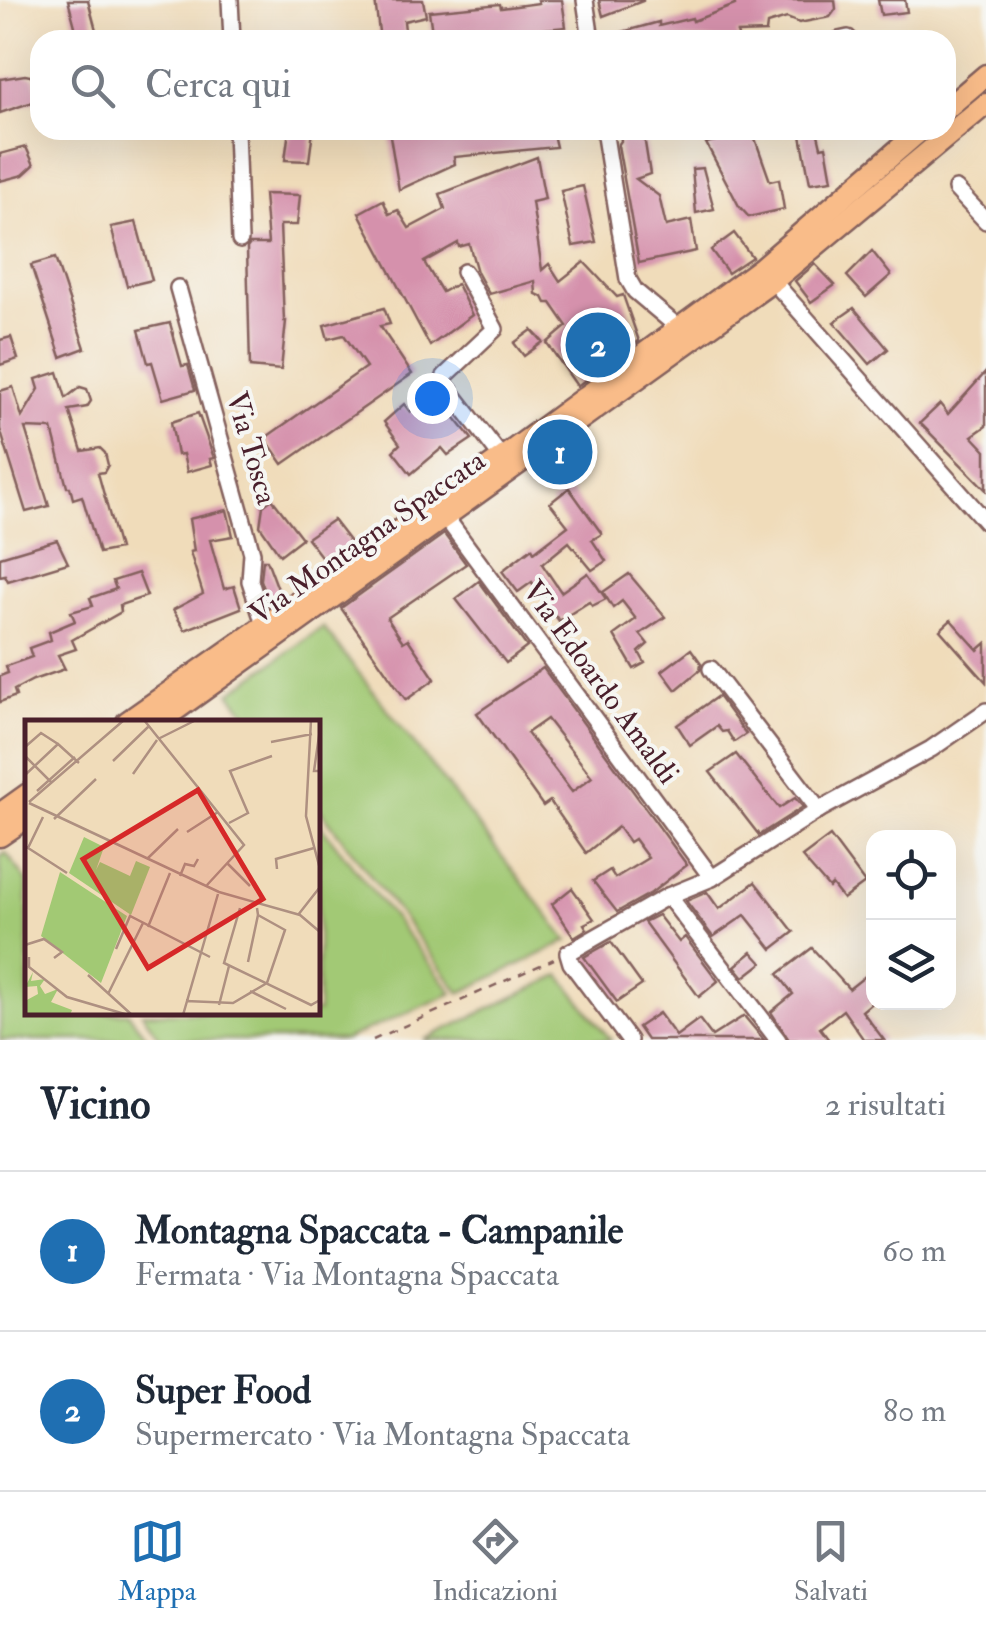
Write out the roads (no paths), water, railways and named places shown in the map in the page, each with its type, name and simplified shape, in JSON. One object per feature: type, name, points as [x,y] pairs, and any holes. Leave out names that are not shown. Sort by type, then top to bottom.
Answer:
[{"type":"main road","points":[[956,100],[986,75]]},
{"type":"main road","name":"Via Montagna Spaccata","points":[[956,129],[986,104]]},
{"type":"main road","name":"Via Montagna Spaccata","points":[[130,720],[502,458],[761,268],[910,140]]},
{"type":"main road","name":"Via Montagna Spaccata","points":[[162,720],[773,281],[943,140]]},
{"type":"main road","points":[[0,814],[25,796]]},
{"type":"main road","points":[[0,836],[25,818]]},
{"type":"street","points":[[230,0],[232,30]]},
{"type":"street","points":[[585,0],[590,30]]},
{"type":"street","points":[[236,140],[240,240]]},
{"type":"street","points":[[606,140],[628,279],[634,291],[679,328]]},
{"type":"street","points":[[956,189],[986,221]]},
{"type":"street","name":"Via Montagna Spaccata","points":[[464,272],[495,329],[445,376],[444,383],[502,458]]},
{"type":"street","points":[[773,281],[986,522]]},
{"type":"street","name":"Via Tosca","points":[[178,288],[252,553],[250,581],[264,624]]},
{"type":"street","name":"Via Edoardo Amaldi","points":[[446,518],[712,878]]},
{"type":"street","points":[[710,669],[819,810]]},
{"type":"street","points":[[629,1040],[571,964],[568,953],[668,896],[712,878],[819,810],[931,749],[986,711]]},
{"type":"street","points":[[668,896],[778,1040]]},
{"type":"place","name":"Super Food","points":[[598,345]]},
{"type":"place","name":"Montagna Spaccata - Campanile","points":[[560,452]]}]
